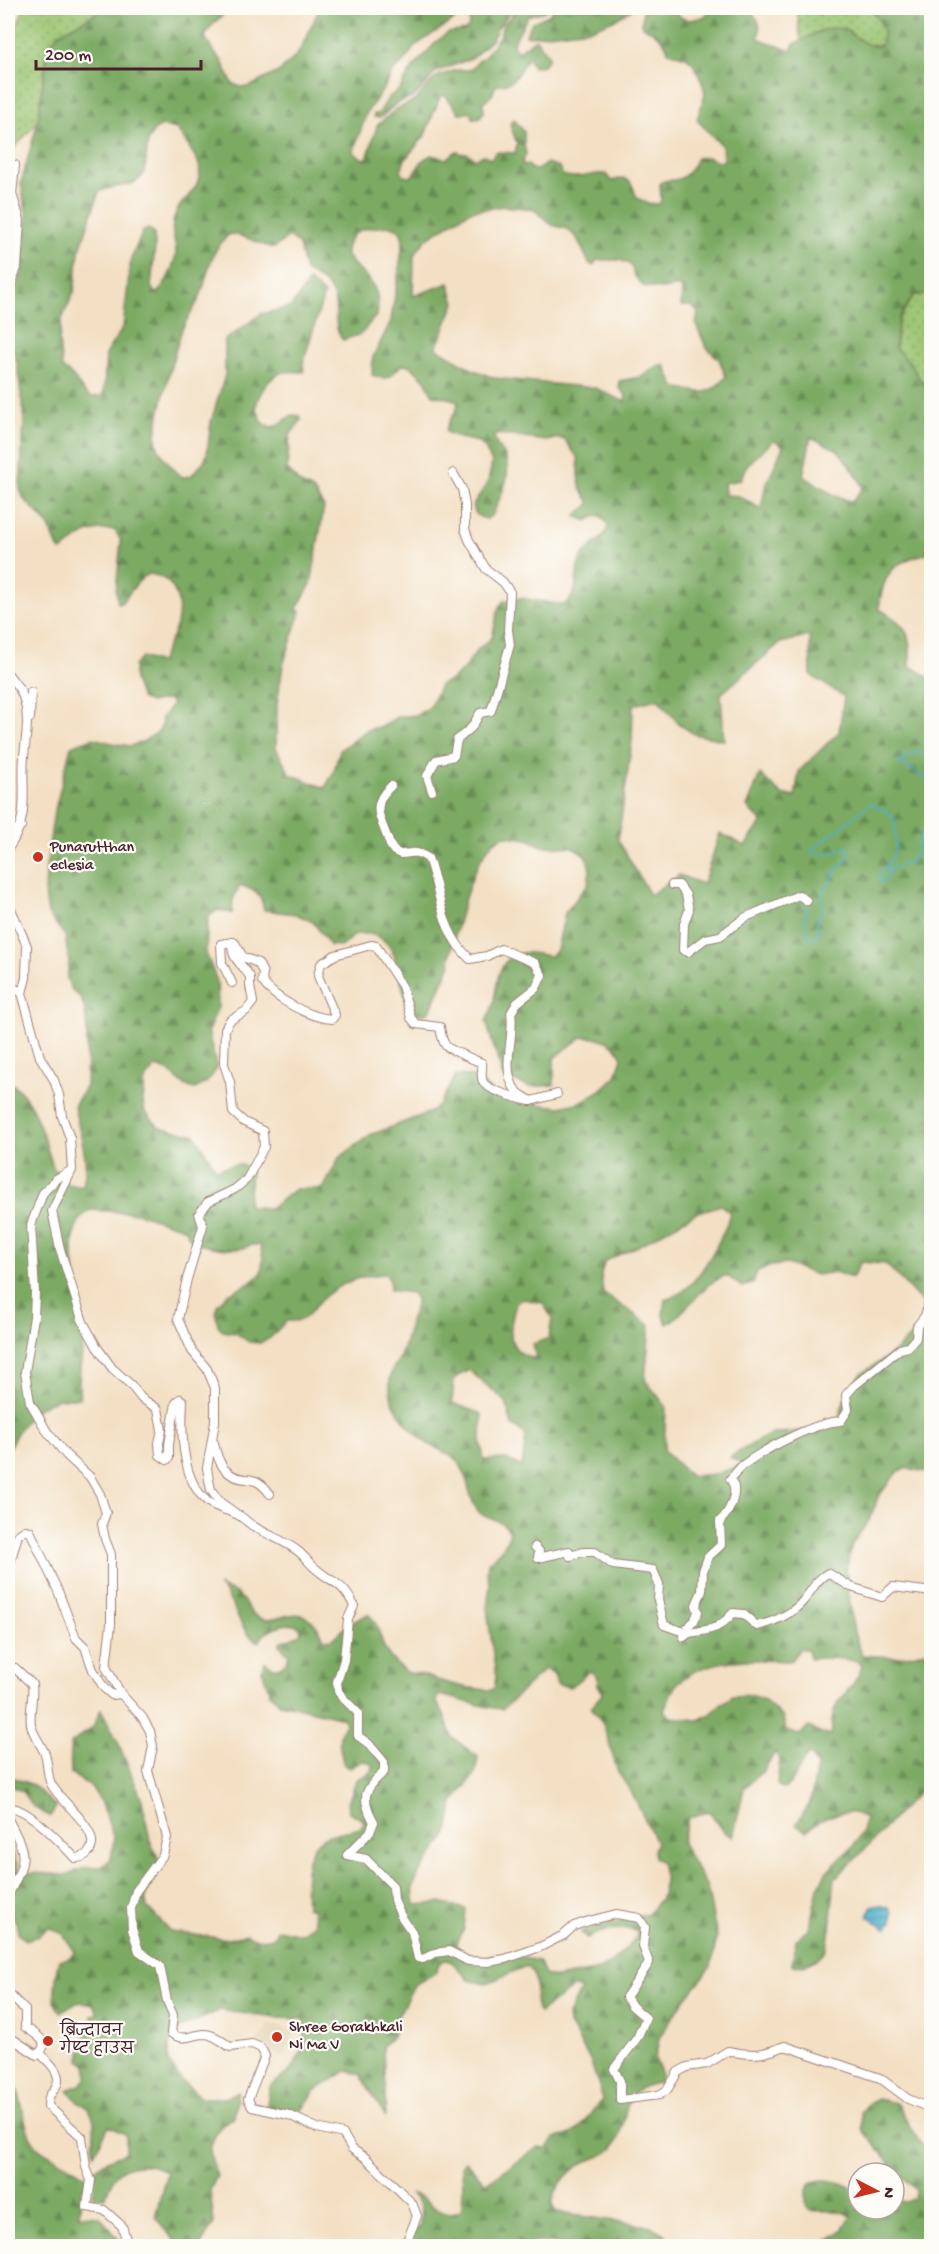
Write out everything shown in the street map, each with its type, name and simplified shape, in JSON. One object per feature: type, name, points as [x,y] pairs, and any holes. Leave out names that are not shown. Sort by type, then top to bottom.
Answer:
[{"type":"street","points":[[8,165],[15,165],[12,194],[20,220],[17,268],[8,293]]},
{"type":"street","points":[[432,791],[426,776],[436,760],[454,756],[457,740],[472,727],[480,713],[491,711],[510,645],[508,630],[510,592],[503,582],[486,569],[469,540],[465,529],[462,489],[453,473]]},
{"type":"street","points":[[8,674],[23,694],[28,719],[21,826],[18,835],[8,849]]},
{"type":"street","points":[[28,719],[31,716],[31,692]]},
{"type":"street","points":[[391,786],[379,798],[377,806],[390,845],[400,854],[409,852],[428,858],[443,919],[463,953],[470,959],[488,956],[501,949],[535,963],[542,975],[536,988],[517,1003],[511,1013],[513,1025],[509,1052],[513,1087],[531,1101]]},
{"type":"street","points":[[8,835],[21,826]]},
{"type":"street","points":[[672,885],[680,885],[686,895],[689,910],[684,924],[683,950],[688,952],[705,939],[720,936],[746,917],[799,895],[807,901]]},
{"type":"street","points":[[8,902],[27,946],[26,978],[22,993],[40,1057],[54,1080],[59,1095],[62,1116],[70,1138],[72,1170],[52,1211],[60,1249],[83,1322],[112,1368],[131,1385],[141,1398],[158,1409],[162,1430],[159,1443],[160,1455],[167,1460],[176,1403],[180,1398],[183,1401],[182,1445],[189,1478],[195,1490],[206,1500],[217,1508],[237,1515]]},
{"type":"street","points":[[233,942],[243,957],[258,963],[263,973],[262,981],[274,994],[320,1017],[332,1019],[335,1015],[318,976],[321,964],[335,955],[370,945],[376,946],[402,986],[411,1018],[416,1024],[440,1027],[444,1044],[448,1050],[465,1054],[482,1063],[481,1079],[486,1086],[520,1100],[531,1101],[557,1094]]},
{"type":"street","points":[[232,983],[220,955],[221,944],[233,942]]},
{"type":"street","points":[[233,942],[232,953],[250,977],[253,1002],[246,1011],[230,1020],[225,1029],[224,1064],[230,1082],[233,1112],[244,1122],[263,1131],[264,1147],[247,1179],[235,1189],[208,1202],[199,1215],[203,1226],[178,1319],[192,1351],[207,1369],[215,1388],[215,1422],[207,1468],[211,1490],[220,1502],[237,1515],[298,1551],[316,1569],[340,1584],[348,1593],[354,1606],[348,1619],[344,1660],[337,1683],[338,1691],[358,1713],[358,1736],[369,1744],[384,1762],[384,1772],[374,1780],[364,1803],[374,1822],[370,1832],[347,1855],[366,1859],[393,1886],[394,1900],[412,1932],[418,1958],[423,1959],[435,1953],[449,1951],[468,1961],[488,1962],[540,1947],[564,1935],[574,1926],[589,1921],[616,1914],[639,1918],[645,1927],[643,1947],[649,1963],[626,1997],[632,2006],[646,2018],[637,2038],[614,2069],[620,2081],[620,2100],[659,2095],[667,2090],[678,2072],[687,2067],[707,2064],[728,2050],[747,2055],[767,2054],[785,2046],[880,2078],[908,2099],[932,2109]]},
{"type":"street","points":[[8,987],[22,993]]},
{"type":"street","points":[[72,1170],[56,1179],[43,1193],[31,1225],[35,1293],[34,1317],[25,1372],[30,1402],[46,1430],[66,1455],[90,1477],[100,1494],[106,1513],[102,1524],[111,1554],[111,1624],[106,1667],[121,1694],[150,1731],[153,1746],[148,1772],[167,1838],[163,1856],[136,1891],[131,1908],[132,1929],[139,1951],[160,1966],[167,2001],[173,2015],[171,2034],[191,2038],[204,2034],[216,2037],[230,2047],[252,2044],[261,2048],[265,2056],[248,2098],[252,2107],[289,2115],[317,2128],[343,2134],[352,2149],[366,2158],[412,2203],[417,2216],[405,2247]]},
{"type":"street","points":[[689,1633],[687,1628],[694,1621],[698,1612],[696,1605],[702,1591],[703,1571],[708,1557],[721,1545],[720,1521],[729,1513],[735,1491],[735,1484],[730,1479],[740,1467],[771,1448],[816,1426],[841,1421],[848,1410],[846,1395],[854,1386],[900,1349],[908,1347],[916,1338],[917,1326],[925,1316],[932,1292]]},
{"type":"street","points":[[212,1439],[224,1469],[230,1474],[258,1481],[270,1494]]},
{"type":"street","points":[[8,1570],[18,1535],[25,1530],[30,1532],[58,1591],[76,1638],[84,1647],[93,1670],[104,1688],[112,1695],[121,1694]]},
{"type":"street","points":[[535,1547],[539,1551],[538,1558],[569,1551],[570,1556],[583,1552],[595,1552],[613,1565],[653,1570],[659,1584],[658,1600],[664,1625],[684,1632],[684,1637],[689,1633],[712,1631],[721,1627],[733,1613],[743,1614],[757,1626],[771,1622],[801,1603],[820,1578],[828,1573],[851,1587],[882,1597],[893,1587],[932,1592]]},
{"type":"street","points":[[8,1667],[15,1668],[32,1684],[32,1727],[45,1753],[49,1779],[89,1834],[92,1841],[88,1853],[82,1858],[75,1858],[65,1845],[41,1824],[13,1807],[8,1808]]},
{"type":"street","points":[[8,1819],[18,1838],[23,1863],[8,1896]]},
{"type":"street","points":[[8,1993],[25,2010],[25,2027],[43,2041],[40,2054]]},
{"type":"street","points":[[8,2036],[37,2055],[40,2054],[54,2067],[57,2074],[56,2088],[52,2090],[48,2106],[82,2137],[86,2167],[91,2180],[87,2207],[104,2210],[122,2226],[128,2247]]},
{"type":"shaded area","name":"Shree Gorakhkali Ni Ma V","points":[[270,2023],[296,2032],[284,2059],[257,2043]]},
{"type":"green space","points":[[24,8],[106,8],[97,12],[47,52],[38,121],[8,155],[8,34],[18,24]]},
{"type":"green space","points":[[106,8],[229,8],[212,25],[205,37],[222,61],[232,83],[240,87],[249,87],[280,71],[293,59],[300,50],[320,8],[459,8],[457,18],[416,45],[402,64],[392,72],[387,84],[367,112],[353,152],[365,160],[377,126],[395,110],[416,100],[438,76],[457,70],[470,70],[485,56],[500,35],[503,25],[518,8],[549,8],[528,16],[513,43],[514,48],[518,51],[536,39],[549,58],[543,65],[533,67],[529,59],[526,60],[512,80],[496,85],[492,95],[483,102],[484,112],[478,119],[473,119],[471,112],[459,113],[445,95],[440,97],[424,137],[405,159],[401,171],[404,176],[411,177],[423,160],[431,155],[446,159],[457,151],[462,154],[467,153],[475,159],[484,155],[491,159],[496,152],[515,153],[517,144],[510,124],[514,119],[524,132],[526,154],[522,163],[524,165],[528,164],[531,169],[537,170],[547,163],[559,167],[562,175],[568,177],[606,174],[611,181],[623,178],[631,184],[637,198],[647,203],[659,204],[661,200],[660,183],[686,175],[697,158],[707,157],[720,162],[724,160],[722,146],[697,120],[705,94],[693,63],[686,57],[668,52],[659,36],[643,27],[643,8],[675,8],[680,17],[689,20],[705,17],[711,8],[747,8],[758,21],[760,29],[758,38],[791,51],[794,44],[829,28],[846,31],[869,45],[881,45],[882,25],[870,8],[931,8],[931,294],[914,295],[899,318],[895,348],[910,363],[922,383],[931,381],[931,552],[899,564],[887,576],[879,609],[896,620],[906,631],[910,645],[910,666],[931,679],[931,1466],[925,1472],[908,1468],[898,1471],[878,1497],[870,1519],[852,1544],[846,1571],[854,1633],[862,1655],[906,1656],[931,1648],[931,1780],[835,1878],[826,1950],[816,1960],[801,1965],[792,1965],[796,1940],[809,1929],[818,1888],[827,1871],[854,1845],[862,1832],[865,1818],[858,1814],[842,1813],[826,1818],[806,1831],[796,1825],[810,1803],[817,1767],[811,1755],[807,1755],[793,1780],[784,1789],[777,1785],[780,1759],[775,1752],[763,1771],[744,1788],[733,1837],[725,1833],[709,1811],[688,1818],[682,1843],[707,1887],[717,1937],[711,1967],[683,2002],[659,2038],[655,2059],[661,2072],[659,2082],[637,2091],[628,2104],[620,2136],[611,2150],[581,2164],[571,2172],[558,2187],[552,2205],[555,2211],[566,2214],[650,2226],[666,2235],[665,2246],[577,2246],[538,2242],[523,2246],[398,2246],[420,2226],[421,2206],[411,2194],[424,2199],[438,2210],[451,2213],[461,2211],[462,2165],[465,2161],[486,2183],[537,2148],[548,2149],[554,2138],[578,2129],[603,2099],[590,2060],[569,2024],[568,2015],[581,1989],[574,1987],[539,2013],[535,2001],[535,1979],[526,1966],[485,1984],[469,1980],[451,1961],[445,1960],[439,1964],[435,1973],[414,1985],[396,2020],[394,2034],[383,2046],[386,2117],[360,2074],[346,2071],[315,2091],[300,2113],[266,2109],[270,2087],[291,2070],[305,2047],[304,2019],[276,2018],[220,2010],[181,2028],[170,2042],[168,2062],[181,2080],[202,2098],[225,2098],[238,2091],[234,2118],[222,2126],[211,2145],[210,2155],[217,2176],[210,2190],[214,2223],[200,2246],[179,2246],[155,2217],[167,2172],[153,2166],[131,2166],[118,2173],[113,2179],[105,2198],[93,2197],[96,2169],[108,2160],[126,2152],[126,2134],[109,2126],[94,2154],[92,2114],[68,2090],[80,2085],[87,2078],[87,2065],[80,2060],[82,2047],[91,2026],[92,2016],[98,2013],[93,2004],[83,2002],[60,2012],[54,2001],[57,1968],[60,1960],[69,1958],[75,1952],[63,1934],[48,1927],[38,1936],[26,1940],[18,1934],[17,1924],[8,1910],[8,1843],[20,1872],[65,1875],[88,1867],[101,1867],[111,1859],[114,1839],[101,1801],[89,1785],[71,1774],[70,1744],[94,1726],[101,1709],[117,1740],[142,1800],[150,1841],[162,1866],[145,1896],[147,1907],[171,1932],[229,1939],[247,1934],[262,1940],[273,1938],[278,1929],[302,1934],[314,1923],[313,1909],[306,1907],[305,1886],[310,1854],[323,1838],[360,1828],[365,1821],[349,1812],[348,1803],[356,1780],[369,1773],[374,1767],[369,1762],[362,1761],[350,1768],[344,1765],[340,1744],[340,1733],[345,1724],[343,1718],[280,1703],[270,1693],[262,1670],[265,1662],[273,1667],[280,1667],[287,1662],[289,1654],[280,1646],[280,1642],[301,1634],[300,1627],[289,1624],[271,1629],[259,1642],[247,1633],[229,1600],[218,1586],[236,1593],[254,1615],[262,1619],[303,1615],[313,1621],[325,1640],[333,1639],[349,1624],[368,1614],[375,1622],[388,1654],[396,1664],[409,1673],[421,1674],[466,1687],[494,1690],[496,1677],[487,1608],[490,1584],[487,1571],[488,1563],[504,1546],[510,1532],[500,1522],[480,1513],[473,1502],[459,1463],[452,1456],[428,1444],[417,1435],[398,1412],[394,1403],[390,1384],[391,1374],[400,1357],[416,1305],[416,1299],[412,1293],[390,1290],[389,1279],[385,1274],[358,1278],[334,1289],[303,1319],[286,1321],[270,1338],[261,1343],[249,1342],[236,1333],[223,1331],[218,1325],[217,1305],[228,1294],[248,1284],[261,1274],[263,1258],[260,1245],[238,1249],[210,1247],[195,1242],[189,1237],[186,1229],[137,1213],[90,1210],[79,1221],[74,1234],[73,1262],[83,1333],[80,1398],[61,1399],[38,1408],[20,1428],[8,1453],[8,1081],[24,1095],[30,1104],[39,1123],[53,1167],[59,1177],[69,1184],[83,1185],[85,1175],[85,1155],[74,1106],[86,1086],[87,1027],[84,1006],[67,979],[69,963],[65,936],[48,914],[45,894],[46,869],[53,818],[71,746],[93,738],[130,746],[141,743],[159,731],[162,717],[172,705],[169,699],[150,703],[141,698],[134,681],[134,666],[142,657],[160,663],[177,624],[178,615],[177,598],[171,585],[158,576],[149,574],[137,583],[121,603],[118,603],[116,591],[121,541],[115,530],[91,532],[80,537],[62,551],[59,550],[48,524],[24,499],[20,489],[24,419],[17,362],[8,339],[8,304],[11,292],[21,277],[27,218],[21,183],[38,121],[48,47],[58,34]],"holes":[[[162,126],[177,129],[198,162],[200,174],[195,188],[174,218],[172,228],[176,250],[175,260],[165,283],[159,292],[155,293],[151,287],[154,233],[149,229],[143,231],[131,259],[123,328],[106,353],[104,392],[101,396],[92,397],[85,393],[73,377],[62,368],[59,340],[62,319],[74,292],[79,252],[99,192],[130,184],[141,178],[151,134]],[[504,206],[533,209],[552,225],[567,229],[577,238],[589,263],[593,266],[597,260],[620,260],[631,265],[634,275],[643,286],[661,289],[680,286],[681,306],[691,306],[698,312],[696,325],[706,347],[719,359],[726,377],[708,391],[691,391],[675,387],[665,365],[659,365],[641,377],[619,381],[619,388],[626,395],[625,402],[595,388],[494,378],[472,369],[436,348],[455,303],[449,283],[413,296],[414,255],[427,238],[470,211]],[[389,226],[398,229],[403,243],[391,321],[373,357],[372,375],[384,379],[392,375],[401,365],[409,365],[425,380],[433,395],[452,399],[458,403],[446,432],[479,442],[485,448],[492,463],[488,482],[473,505],[477,515],[487,519],[493,514],[507,478],[505,456],[495,442],[494,436],[499,434],[546,441],[559,438],[565,440],[578,458],[580,488],[589,501],[589,505],[576,515],[577,517],[587,521],[601,516],[608,525],[604,535],[581,558],[575,590],[569,601],[563,605],[520,598],[504,601],[499,606],[492,638],[478,649],[464,669],[451,680],[440,685],[430,707],[417,715],[397,717],[383,726],[367,730],[340,750],[334,771],[325,788],[290,774],[276,748],[277,704],[283,665],[301,611],[296,610],[311,584],[324,507],[313,490],[299,483],[287,469],[290,435],[301,420],[300,416],[292,415],[271,427],[263,423],[256,408],[267,383],[276,376],[286,372],[304,372],[303,363],[324,294],[309,281],[291,307],[261,314],[225,340],[225,375],[211,422],[207,453],[204,461],[191,476],[182,477],[171,466],[157,444],[156,435],[165,390],[181,332],[200,296],[215,252],[229,234],[274,248],[289,237],[299,245],[305,271],[323,282],[332,293],[337,328],[343,340],[361,334],[377,316],[378,303],[374,286],[345,253],[351,237],[367,228]],[[811,437],[838,450],[856,474],[863,488],[852,502],[834,495],[803,476]],[[774,440],[783,446],[765,488],[761,509],[739,496],[725,495],[724,483],[740,480],[747,465]],[[810,636],[811,675],[844,697],[839,732],[799,771],[795,797],[781,794],[760,774],[747,807],[762,822],[745,846],[720,833],[703,884],[679,875],[650,895],[618,840],[632,741],[633,705],[658,699],[679,724],[694,734],[724,740],[721,694],[780,643]],[[506,836],[528,839],[542,846],[573,847],[584,854],[588,861],[590,870],[588,884],[565,913],[557,950],[550,956],[522,953],[507,960],[499,973],[492,1006],[486,1021],[503,1077],[529,1087],[554,1085],[554,1058],[582,1037],[601,1039],[611,1043],[622,1058],[616,1076],[601,1090],[581,1102],[560,1107],[501,1099],[477,1078],[456,1076],[439,1105],[431,1112],[370,1135],[339,1158],[323,1189],[295,1189],[271,1208],[251,1207],[248,1203],[251,1173],[249,1167],[237,1164],[216,1169],[195,1135],[159,1127],[145,1112],[143,1102],[145,1079],[155,1067],[167,1071],[183,1084],[195,1089],[207,1082],[217,1069],[208,1031],[218,1007],[217,981],[206,953],[208,916],[218,910],[232,913],[233,899],[240,885],[256,893],[264,910],[296,914],[313,922],[331,946],[340,947],[358,934],[369,934],[383,939],[397,963],[408,1004],[415,1012],[426,1014],[431,1009],[451,964],[450,958],[462,908],[476,869],[485,853],[495,842]],[[721,1205],[730,1213],[723,1233],[690,1285],[679,1294],[665,1299],[663,1315],[667,1324],[709,1284],[726,1275],[742,1287],[753,1284],[757,1271],[787,1264],[816,1275],[835,1272],[852,1278],[861,1262],[886,1264],[924,1304],[921,1326],[893,1353],[861,1374],[845,1397],[836,1427],[770,1434],[730,1458],[744,1464],[716,1474],[690,1476],[664,1451],[666,1406],[645,1380],[650,1325],[603,1293],[601,1274],[605,1261],[638,1246],[696,1213]],[[524,1299],[543,1303],[552,1318],[549,1338],[533,1344],[536,1359],[521,1353],[512,1342],[512,1321],[517,1301]],[[469,1370],[506,1402],[512,1425],[526,1435],[522,1467],[506,1459],[484,1460],[481,1442],[482,1414],[452,1403],[454,1378]],[[800,1648],[808,1650],[810,1659],[834,1658],[859,1662],[862,1666],[834,1711],[831,1735],[821,1734],[809,1727],[799,1735],[786,1731],[783,1718],[764,1700],[751,1695],[733,1696],[711,1714],[698,1720],[671,1717],[664,1711],[676,1685],[690,1674],[717,1664],[745,1660],[792,1660]],[[545,1669],[554,1675],[557,1684],[570,1687],[590,1671],[597,1677],[598,1685],[603,1693],[591,1707],[603,1723],[617,1770],[634,1797],[656,1842],[653,1850],[654,1857],[661,1862],[665,1881],[661,1898],[648,1914],[581,1932],[587,1938],[612,1930],[638,1931],[636,1938],[612,1962],[595,1971],[556,1978],[545,1975],[538,1961],[506,1954],[484,1957],[461,1954],[456,1945],[464,1929],[466,1909],[440,1903],[415,1905],[413,1888],[419,1873],[448,1834],[453,1803],[475,1774],[478,1757],[452,1737],[444,1714],[437,1703],[438,1695],[503,1709]]]},
{"type":"green space","points":[[471,8],[513,8],[492,39],[472,58],[436,72],[414,97],[397,103],[380,118],[374,117],[389,97],[400,89],[412,69],[437,41],[448,33],[466,30],[469,26]]},
{"type":"green space","points":[[554,8],[634,8],[618,18],[591,29],[526,35],[532,22],[549,15]]},
{"type":"green space","points":[[797,8],[870,8],[882,25],[881,45],[866,44],[846,29],[820,31],[801,42]]},
{"type":"green space","points":[[931,294],[931,381],[922,383],[910,363],[895,348],[899,318],[914,295]]},
{"type":"green space","points":[[8,1776],[33,1785],[56,1807],[50,1816],[34,1807],[24,1792],[8,1784]]},
{"type":"green space","points":[[8,2076],[18,2091],[27,2127],[35,2144],[45,2153],[89,2180],[82,2190],[79,2215],[99,2216],[118,2238],[119,2246],[59,2246],[48,2240],[45,2246],[8,2246]]},
{"type":"green space","points":[[877,2099],[896,2103],[919,2141],[931,2152],[931,2246],[821,2246],[842,2230],[848,2221],[906,2221],[906,2202],[915,2198],[916,2190],[906,2180],[906,2161],[888,2161],[862,2129],[861,2112],[869,2103]]},
{"type":"green space","points":[[828,2180],[845,2185],[846,2214],[808,2209],[806,2195],[814,2182]]},
{"type":"water","points":[[880,1905],[889,1908],[892,1912],[892,1922],[886,1929],[868,1916],[871,1907]]},
{"type":"waterway","points":[[932,755],[916,752],[899,762],[932,782]]},
{"type":"waterway","points":[[807,905],[805,919],[808,938],[815,937],[818,933],[817,919],[822,912],[822,894],[836,871],[850,855],[848,848],[825,854],[810,851],[870,804],[888,813],[896,822],[895,850],[879,876],[880,883],[885,881],[889,870],[913,861],[920,836],[932,821]]},
{"type":"place","name":"Punarutthan eclesia","points":[[38,857]]},
{"type":"place","name":"Shree Gorakhkali Ni Ma V","points":[[277,2037]]},
{"type":"place","name":"ब्रिज्दावन गेष्ट हाउस","points":[[48,2041]]}]
